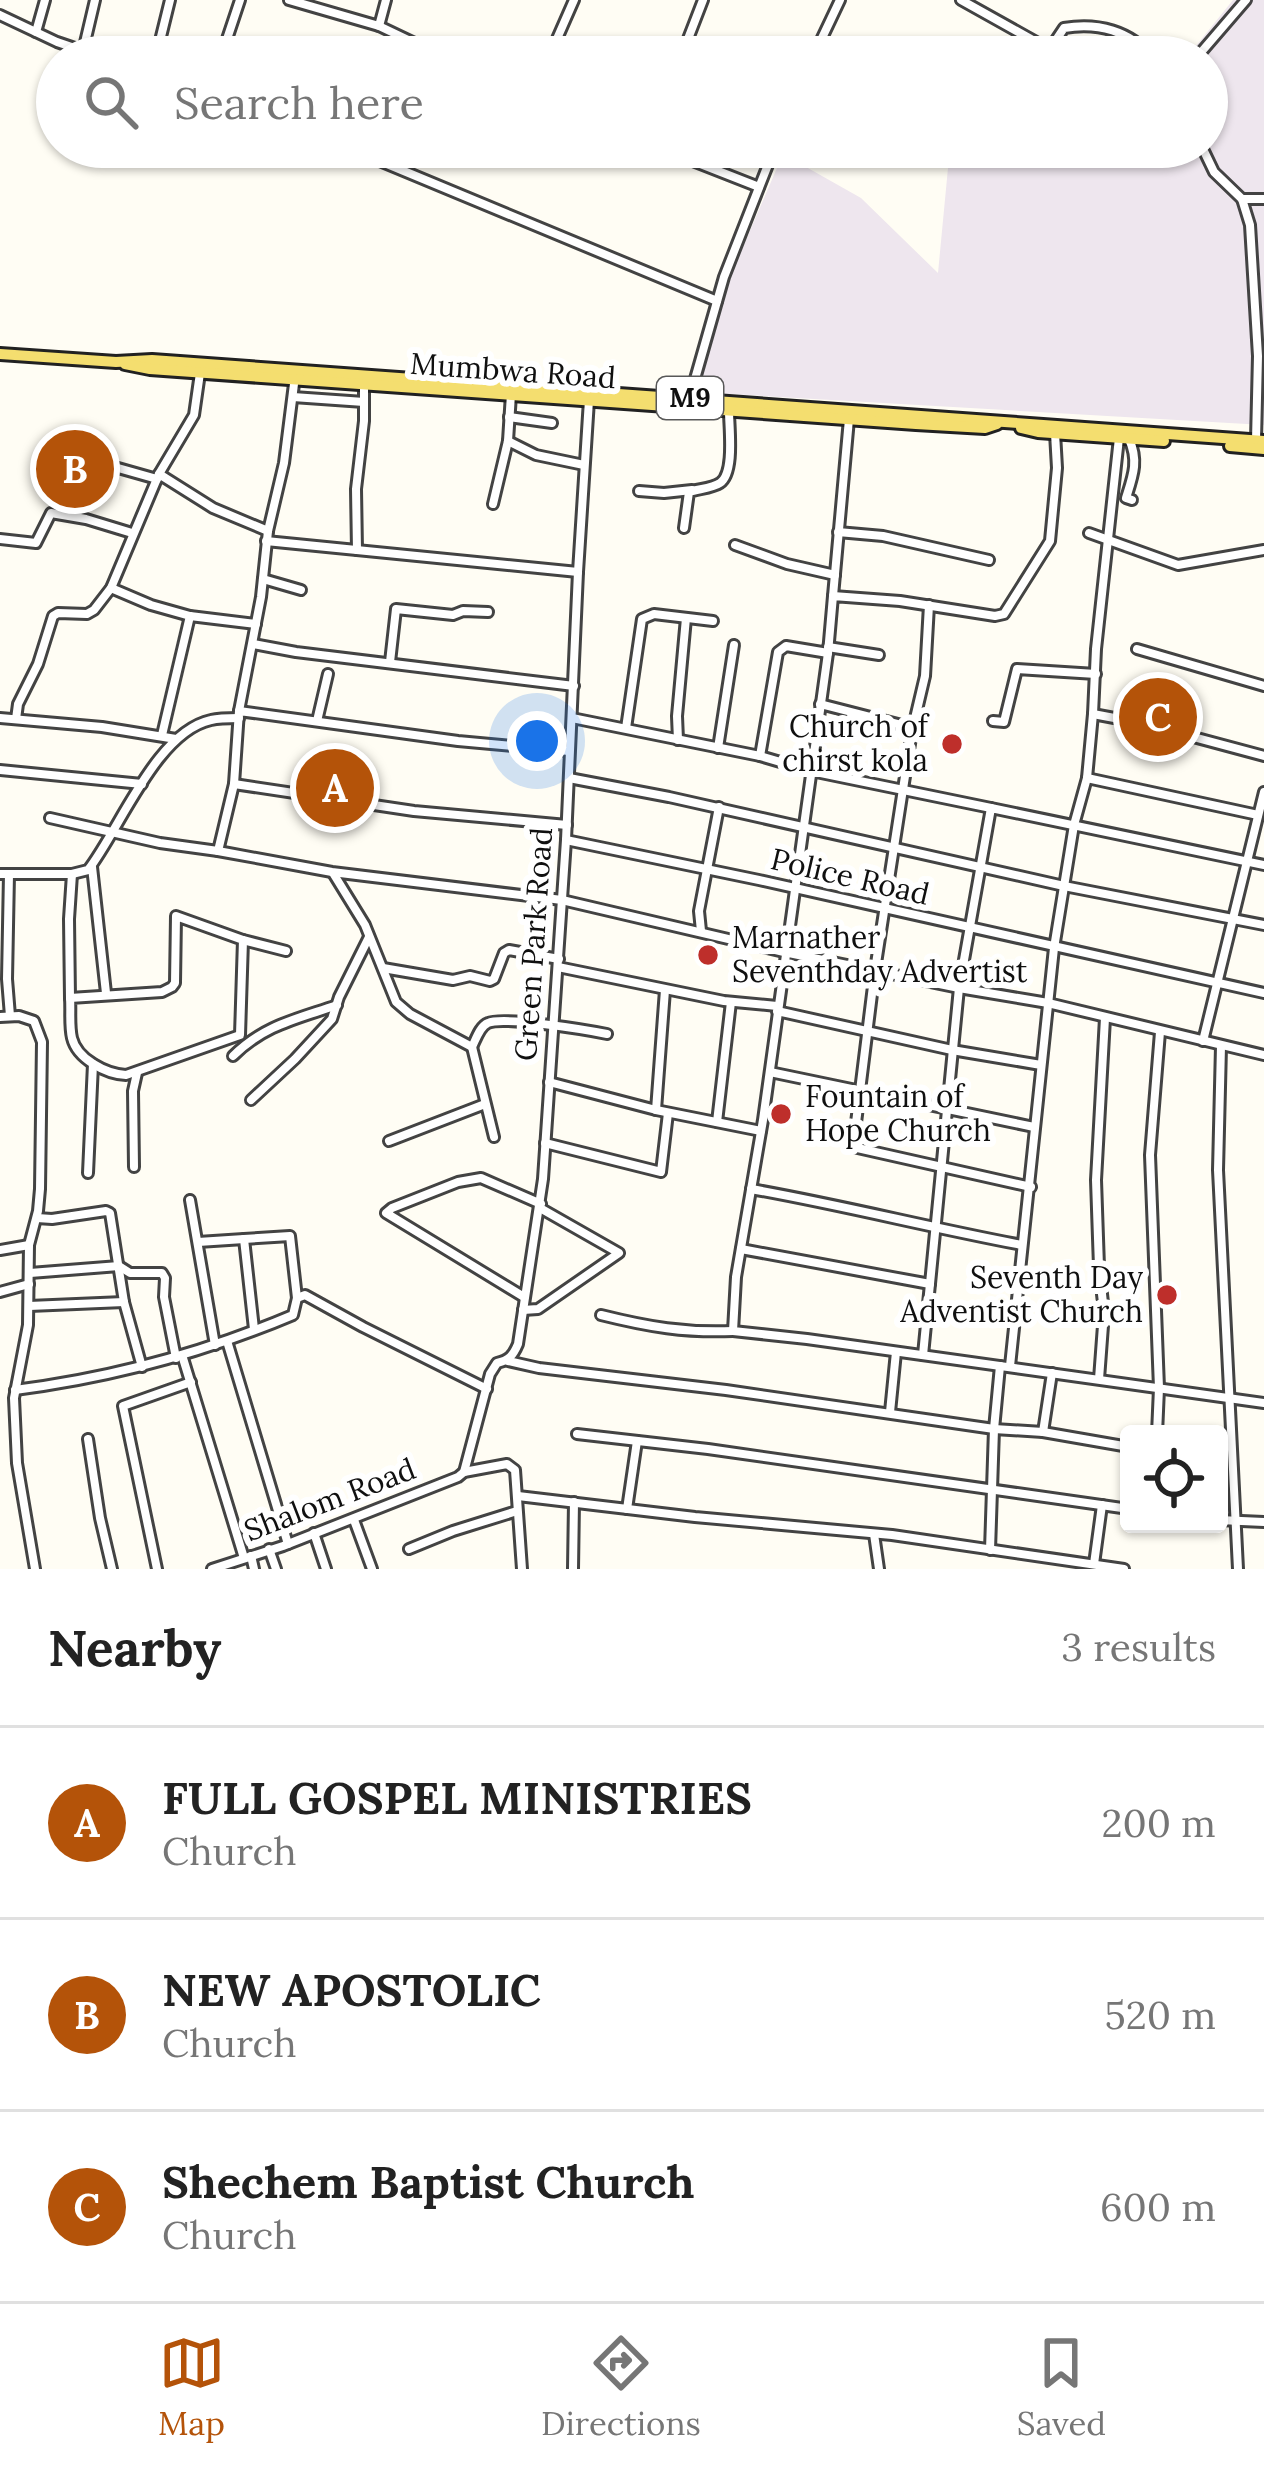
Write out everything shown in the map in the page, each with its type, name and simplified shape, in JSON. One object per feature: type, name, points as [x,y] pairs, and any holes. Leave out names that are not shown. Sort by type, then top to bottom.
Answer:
[{"type":"main road","name":"Mumbwa Road","points":[[0,354],[143,360],[295,375],[1261,443]]},
{"type":"main road","name":"Mumbwa Road","points":[[116,362],[142,369],[295,375],[364,384],[688,403],[729,410],[766,408],[986,428],[998,423],[1124,439],[1261,443]]},
{"type":"street","points":[[36,32],[45,0]]},
{"type":"street","points":[[87,36],[95,0]]},
{"type":"street","points":[[161,36],[170,0]]},
{"type":"street","points":[[228,36],[240,0]]},
{"type":"street","points":[[289,0],[400,36]]},
{"type":"street","points":[[379,26],[386,0]]},
{"type":"street","points":[[558,36],[574,0]]},
{"type":"street","points":[[689,36],[703,0]]},
{"type":"street","points":[[823,36],[840,0]]},
{"type":"street","points":[[962,0],[1026,36]]},
{"type":"street","points":[[1215,36],[1246,0]]},
{"type":"street","points":[[0,15],[46,36]]},
{"type":"street","points":[[1059,36],[1064,28],[1088,26],[1125,36]]},
{"type":"street","points":[[397,168],[717,301]]},
{"type":"street","points":[[711,168],[759,187]]},
{"type":"street","points":[[688,403],[717,301],[767,168]]},
{"type":"street","points":[[1212,168],[1242,200],[1250,225],[1261,443]]},
{"type":"street","points":[[1242,200],[1264,200]]},
{"type":"street","points":[[16,719],[53,616],[87,614],[111,588],[158,476],[194,415],[200,373]]},
{"type":"street","points":[[218,851],[234,784],[239,714],[267,536],[284,464],[295,375]]},
{"type":"street","points":[[357,550],[364,384]]},
{"type":"street","points":[[493,504],[508,441],[511,391]]},
{"type":"street","points":[[293,397],[364,403]]},
{"type":"street","name":"Green Park Road","points":[[464,1472],[490,1374],[497,1364],[508,1361],[518,1344],[540,1206],[567,826],[589,400]]},
{"type":"street","points":[[639,491],[664,493],[718,485],[729,467],[729,410]]},
{"type":"street","points":[[509,417],[552,423]]},
{"type":"street","points":[[734,1331],[736,1276],[770,1072],[828,650],[849,418]]},
{"type":"street","points":[[833,596],[1004,614],[1049,541],[1057,468],[1055,433]]},
{"type":"street","points":[[1124,439],[1134,449],[1135,476],[1126,498],[1132,500]]},
{"type":"street","points":[[990,1550],[994,1429],[1030,1186],[1054,948],[1074,826],[1087,778],[1108,538],[1124,439]]},
{"type":"street","points":[[508,441],[536,455],[584,465]]},
{"type":"street","points":[[110,466],[158,476],[267,536],[578,572]]},
{"type":"street","points":[[684,529],[688,495],[693,490]]},
{"type":"street","points":[[0,538],[36,544],[51,513],[133,533]]},
{"type":"street","points":[[838,532],[905,540],[989,560]]},
{"type":"street","points":[[1089,533],[1178,565],[1264,550]]},
{"type":"street","points":[[735,545],[755,555],[835,575]]},
{"type":"street","points":[[263,579],[301,590]]},
{"type":"street","points":[[111,588],[190,616],[256,624]]},
{"type":"street","points":[[929,604],[925,676],[911,730],[854,1148],[1030,1186]]},
{"type":"street","points":[[390,662],[396,609],[453,615],[488,612]]},
{"type":"street","points":[[626,728],[642,619],[654,614],[713,621]]},
{"type":"street","points":[[162,735],[190,616]]},
{"type":"street","points":[[678,740],[686,618]]},
{"type":"street","points":[[253,644],[574,686]]},
{"type":"street","points":[[718,748],[734,645]]},
{"type":"street","points":[[760,756],[778,652],[786,646],[879,655]]},
{"type":"street","points":[[1137,649],[1264,686]]},
{"type":"street","points":[[993,722],[1004,722],[1017,668],[1096,674]]},
{"type":"street","points":[[317,721],[328,674]]},
{"type":"street","points":[[820,704],[911,730]]},
{"type":"street","points":[[35,1569],[17,1463],[15,1390],[29,1306],[29,1245],[37,1218],[42,1042],[34,1021],[5,1017],[4,874],[88,870],[110,830],[176,739],[211,720],[239,714],[569,751]]},
{"type":"street","points":[[1094,714],[1264,756]]},
{"type":"street","points":[[0,718],[176,739]]},
{"type":"street","points":[[572,718],[1264,865]]},
{"type":"street","points":[[0,770],[142,784]]},
{"type":"street","points":[[568,778],[1264,925]]},
{"type":"street","points":[[1087,778],[1261,811]]},
{"type":"street","points":[[234,784],[414,811],[567,826]]},
{"type":"street","points":[[1203,1041],[1264,792]]},
{"type":"street","points":[[701,931],[699,911],[719,807]]},
{"type":"street","points":[[923,1355],[959,988],[991,808]]},
{"type":"street","points":[[50,818],[160,843],[332,872],[562,900],[784,952],[1048,1003],[1264,1055]]},
{"type":"street","name":"Police Road","points":[[566,841],[1264,993]]},
{"type":"street","points":[[92,865],[106,993]]},
{"type":"street","points":[[332,872],[355,906],[400,1008],[472,1047]]},
{"type":"street","points":[[72,874],[74,1042],[93,1064],[117,1075],[137,1071],[295,1016]]},
{"type":"street","points":[[70,998],[172,988],[176,916],[286,951]]},
{"type":"street","points":[[251,1100],[332,1019],[370,936]]},
{"type":"street","points":[[240,1035],[243,940]]},
{"type":"street","points":[[383,968],[490,981],[508,950],[665,990],[1041,1065]]},
{"type":"street","points":[[656,1111],[665,990]]},
{"type":"street","points":[[717,1122],[731,1002]]},
{"type":"street","points":[[233,1056],[266,1030],[337,1005]]},
{"type":"street","points":[[1099,1379],[1104,1312],[1096,1180],[1105,1018]]},
{"type":"street","points":[[494,1137],[472,1047],[485,1023],[554,1025],[608,1034]]},
{"type":"street","points":[[1157,1425],[1150,1155],[1160,1032]]},
{"type":"street","points":[[1221,1046],[1218,1170],[1238,1569]]},
{"type":"street","points":[[88,1173],[93,1064]]},
{"type":"street","points":[[134,1167],[137,1071]]},
{"type":"street","points":[[770,1072],[1034,1127]]},
{"type":"street","points":[[549,1082],[656,1111],[760,1131]]},
{"type":"street","points":[[389,1141],[485,1104]]},
{"type":"street","points":[[545,1143],[661,1172],[668,1113]]},
{"type":"street","points":[[523,1310],[538,1309],[619,1252],[482,1178],[458,1182],[386,1213],[524,1297]]},
{"type":"street","points":[[751,1189],[1022,1245]]},
{"type":"street","points":[[190,1200],[215,1345]]},
{"type":"street","points":[[37,1218],[110,1213],[124,1302],[142,1367]]},
{"type":"street","points":[[15,1390],[142,1367],[293,1315],[297,1298],[290,1236],[198,1242]]},
{"type":"street","points":[[244,1238],[254,1329]]},
{"type":"street","points":[[0,1250],[29,1245]]},
{"type":"street","points":[[741,1250],[930,1284]]},
{"type":"street","points":[[30,1273],[119,1267],[130,1273],[162,1273],[179,1356],[254,1569]]},
{"type":"street","points":[[0,1292],[29,1285]]},
{"type":"street","points":[[297,1298],[305,1295],[487,1389]]},
{"type":"street","points":[[29,1306],[124,1302]]},
{"type":"street","points":[[602,1315],[672,1330],[734,1331],[1264,1403]]},
{"type":"street","points":[[227,1341],[288,1544]]},
{"type":"street","points":[[890,1412],[896,1352]]},
{"type":"street","points":[[508,1361],[1120,1445]]},
{"type":"street","points":[[1043,1432],[1052,1372]]},
{"type":"street","points":[[158,1569],[123,1406],[191,1382]]},
{"type":"street","points":[[577,1434],[1120,1508]]},
{"type":"street","points":[[88,1438],[112,1569]]},
{"type":"street","points":[[627,1509],[637,1441]]},
{"type":"street","points":[[1228,1459],[1232,1460]]},
{"type":"street","points":[[464,1472],[512,1465],[515,1470],[521,1569]]},
{"type":"street","name":"Shalom Road","points":[[212,1569],[354,1519],[464,1472]]},
{"type":"street","points":[[518,1496],[874,1534],[1124,1569]]},
{"type":"street","points":[[573,1569],[574,1502]]},
{"type":"street","points":[[1094,1564],[1102,1505]]},
{"type":"street","points":[[409,1549],[518,1511]]},
{"type":"street","points":[[354,1519],[373,1569]]},
{"type":"street","points":[[1228,1521],[1264,1522]]},
{"type":"street","points":[[314,1533],[326,1569]]},
{"type":"street","points":[[874,1534],[879,1569]]},
{"type":"street","points":[[269,1550],[276,1569]]},
{"type":"shaded area","points":[[1233,0],[1264,0],[1264,425],[694,392],[733,270],[777,168],[808,168],[861,198],[938,273],[948,168],[1228,168],[1228,36],[1204,36]]},
{"type":"place","name":"NEW APOSTOLIC","points":[[75,469]]},
{"type":"place","name":"Shechem Baptist Church","points":[[1158,717]]},
{"type":"place","name":"Church of chirst kola","points":[[952,744]]},
{"type":"place","name":"FULL GOSPEL MINISTRIES","points":[[335,788]]},
{"type":"place","name":"Marnather Seventhday Advertist","points":[[708,955]]},
{"type":"place","name":"Fountain of Hope Church","points":[[781,1114]]},
{"type":"place","name":"Seventh Day Adventist Church","points":[[1167,1295]]}]
